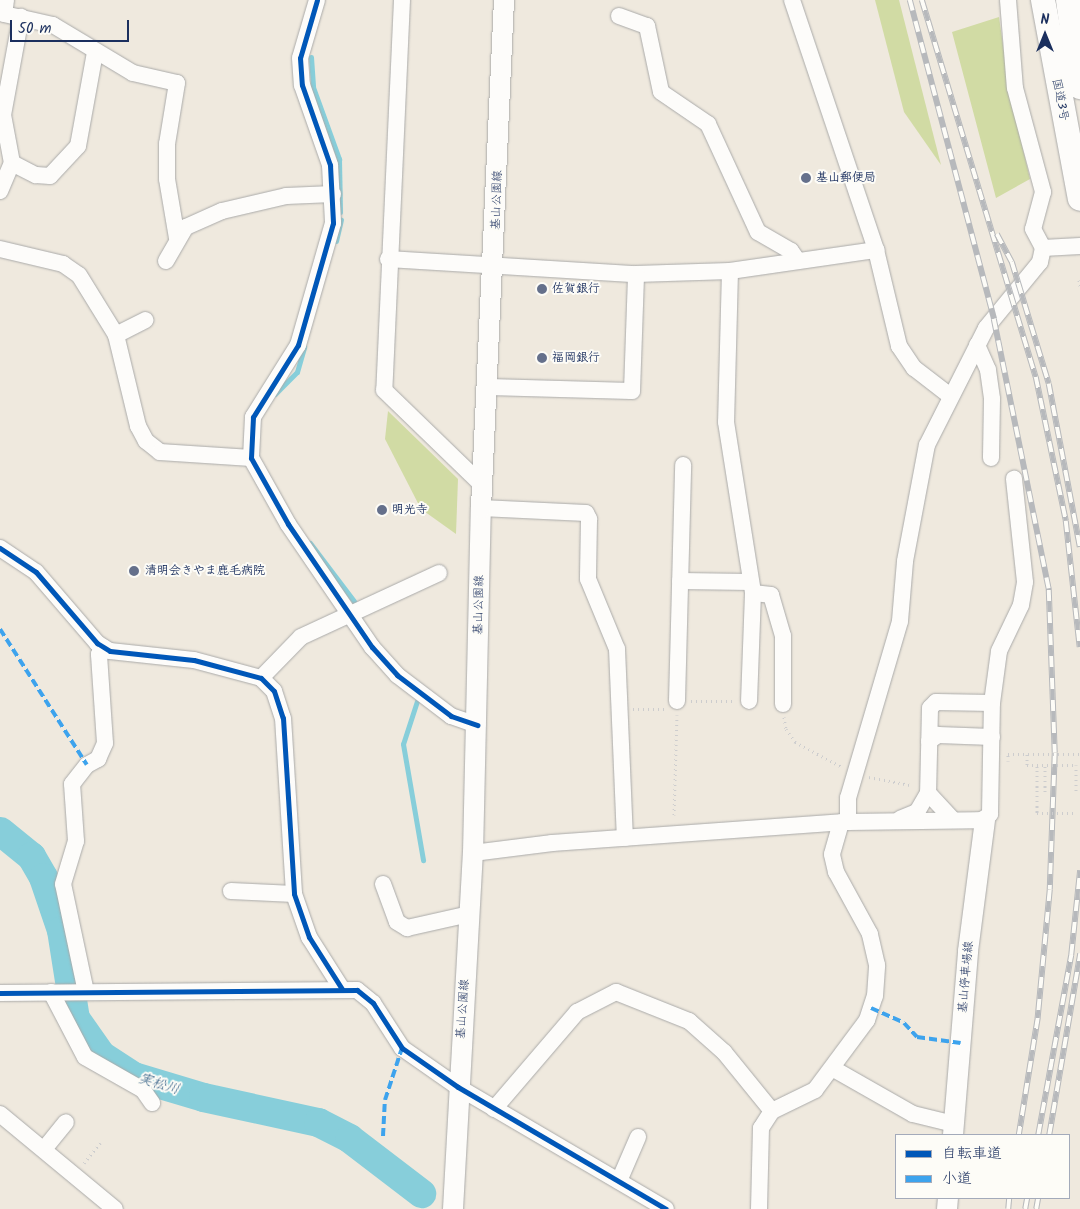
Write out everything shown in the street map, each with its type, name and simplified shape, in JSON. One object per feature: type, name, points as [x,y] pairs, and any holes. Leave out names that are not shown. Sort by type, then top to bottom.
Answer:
[{"type":"highway","name":"国道3号","points":[[1043,0],[1080,199]]},
{"type":"highway","name":"国道3号","points":[[1068,0],[1080,87]]},
{"type":"main road","name":"基山公園線","points":[[453,1209],[458,1087],[474,853],[481,508],[495,265],[504,0]]},
{"type":"main road","name":"基山停車場線","points":[[954,1130],[968,951],[985,820]]},
{"type":"street","points":[[6,0],[4,14],[53,25],[95,52],[134,73],[177,83],[167,144],[167,179],[178,238]]},
{"type":"street","points":[[316,0],[300,58],[302,85],[330,165],[333,223],[298,345],[253,417],[251,458],[288,524],[351,613],[372,647],[397,675],[451,716],[477,725]]},
{"type":"street","points":[[402,0],[388,259],[384,390],[483,486]]},
{"type":"street","points":[[792,0],[876,250],[899,346],[914,368],[949,395]]},
{"type":"street","points":[[759,1209],[760,1137],[772,1111],[814,1090],[867,1020],[875,996],[877,965],[870,934],[836,872],[832,854],[844,822],[855,772],[900,621],[907,552],[927,445],[949,395],[977,345],[1040,262],[1043,248],[1033,229],[1043,192],[1015,88],[1008,0]]},
{"type":"street","points":[[619,16],[646,26],[661,92],[708,124],[758,232],[791,251],[798,261]]},
{"type":"street","points":[[0,191],[12,163],[3,115],[21,18]]},
{"type":"street","points":[[12,163],[36,175],[50,176],[78,146],[95,52]]},
{"type":"street","points":[[166,261],[186,227],[222,211],[286,196],[333,194]]},
{"type":"street","points":[[1043,248],[1080,246]]},
{"type":"street","points":[[0,249],[63,264],[79,275],[116,334],[138,426],[146,441],[160,452],[251,458]]},
{"type":"street","points":[[388,259],[636,274],[730,271],[876,250]]},
{"type":"street","points":[[730,271],[726,422],[752,588],[749,701]]},
{"type":"street","points":[[488,387],[632,391],[636,274]]},
{"type":"street","points":[[116,334],[145,320]]},
{"type":"street","points":[[977,345],[988,370],[992,399],[991,458]]},
{"type":"street","points":[[677,705],[683,465]]},
{"type":"street","points":[[474,853],[625,838],[844,822],[951,818],[985,820],[990,814],[992,703],[999,651],[1021,605],[1025,582],[1014,479]]},
{"type":"street","points":[[481,508],[586,513],[588,580],[617,650],[625,838]]},
{"type":"street","points":[[0,548],[36,572],[103,647],[129,656],[194,660],[262,678],[274,691],[283,718],[294,894],[309,937],[342,989]]},
{"type":"street","points":[[262,678],[301,637],[439,573]]},
{"type":"street","points":[[680,581],[752,588],[771,596],[783,636],[783,704]]},
{"type":"street","points":[[86,992],[63,884],[76,841],[72,784],[87,765],[98,759],[105,743],[99,654],[103,647]]},
{"type":"street","points":[[900,819],[917,812],[928,793],[930,708],[936,702],[992,703]]},
{"type":"street","points":[[929,741],[938,736],[992,736]]},
{"type":"street","points":[[928,793],[951,818]]},
{"type":"street","points":[[383,884],[397,922],[407,928],[470,914]]},
{"type":"street","points":[[231,891],[294,894]]},
{"type":"street","points":[[0,995],[51,992],[357,990],[373,1003],[402,1048],[458,1087],[494,1109],[666,1209]]},
{"type":"street","points":[[51,992],[85,1057],[143,1090],[152,1103]]},
{"type":"street","points":[[494,1109],[577,1012],[616,992],[689,1021],[724,1052],[772,1111]]},
{"type":"street","points":[[832,1068],[913,1114],[954,1130]]},
{"type":"street","points":[[0,1114],[45,1148],[115,1209]]},
{"type":"street","points":[[45,1148],[66,1122]]},
{"type":"street","points":[[619,1181],[638,1137]]},
{"type":"path","points":[[1079,280],[1080,286]]},
{"type":"path","points":[[620,708],[749,701]]},
{"type":"path","points":[[783,704],[786,730],[795,742],[821,759],[890,784],[910,784]]},
{"type":"path","points":[[674,815],[677,705]]},
{"type":"path","points":[[1008,761],[1008,754],[1080,754]]},
{"type":"path","points":[[1027,754],[1027,765],[1076,765],[1076,790]]},
{"type":"path","points":[[1037,766],[1038,813],[1075,813]]},
{"type":"path","points":[[1045,766],[1045,795]]},
{"type":"path","points":[[75,1173],[100,1143]]},
{"type":"green space","points":[[875,0],[899,0],[941,165],[904,112]]},
{"type":"green space","points":[[999,17],[1010,94],[1030,179],[996,198],[952,32]]},
{"type":"green space","points":[[388,411],[458,479],[456,534],[421,509],[385,439]]},
{"type":"waterway","points":[[311,57],[313,87],[339,159],[340,212]]},
{"type":"waterway","points":[[336,241],[341,220]]},
{"type":"waterway","points":[[275,394],[297,372],[304,347]]},
{"type":"waterway","points":[[310,543],[354,601]]},
{"type":"waterway","points":[[417,701],[403,744],[423,860]]},
{"type":"waterway","name":"実松川","points":[[0,831],[31,856],[43,877],[61,930],[75,1018],[101,1055],[133,1076],[203,1097],[318,1122],[349,1138],[421,1193]]},
{"type":"railway","points":[[910,0],[994,319],[1049,590],[1055,753],[1050,890],[1038,1018],[1019,1134]]},
{"type":"railway","points":[[922,0],[1036,377],[1066,521],[1080,647]]},
{"type":"railway","points":[[997,234],[1012,262],[1049,384],[1080,547]]},
{"type":"railway","points":[[1038,1134],[1071,955],[1080,870]]},
{"type":"railway","points":[[1049,1134],[1080,954]]},
{"type":"railway","points":[[1008,1209],[1009,1199]]},
{"type":"railway","points":[[1025,1209],[1027,1199]]},
{"type":"railway","points":[[1036,1209],[1038,1199]]},
{"type":"marked path","points":[[0,629],[87,765]]},
{"type":"marked path","points":[[871,1008],[904,1023],[917,1037],[961,1043]]},
{"type":"marked path","points":[[383,1136],[385,1100],[402,1048]]},
{"type":"cycle path","points":[[317,0],[300,58],[302,85],[330,165],[333,223],[298,345],[253,417],[251,458],[288,524],[372,647],[397,675],[451,716],[477,725]]},
{"type":"cycle path","points":[[0,548],[36,572],[97,643],[110,651],[194,660],[261,678],[274,691],[283,718],[294,894],[309,937],[342,989]]},
{"type":"cycle path","points":[[0,993],[357,990],[373,1003],[402,1048],[458,1087],[666,1209]]},
{"type":"place","name":"基山郵便局","points":[[806,178]]},
{"type":"place","name":"佐賀銀行","points":[[542,289]]},
{"type":"place","name":"福岡銀行","points":[[542,358]]},
{"type":"place","name":"明光寺","points":[[382,510]]},
{"type":"place","name":"清明会きやま鹿毛病院","points":[[134,571]]}]
